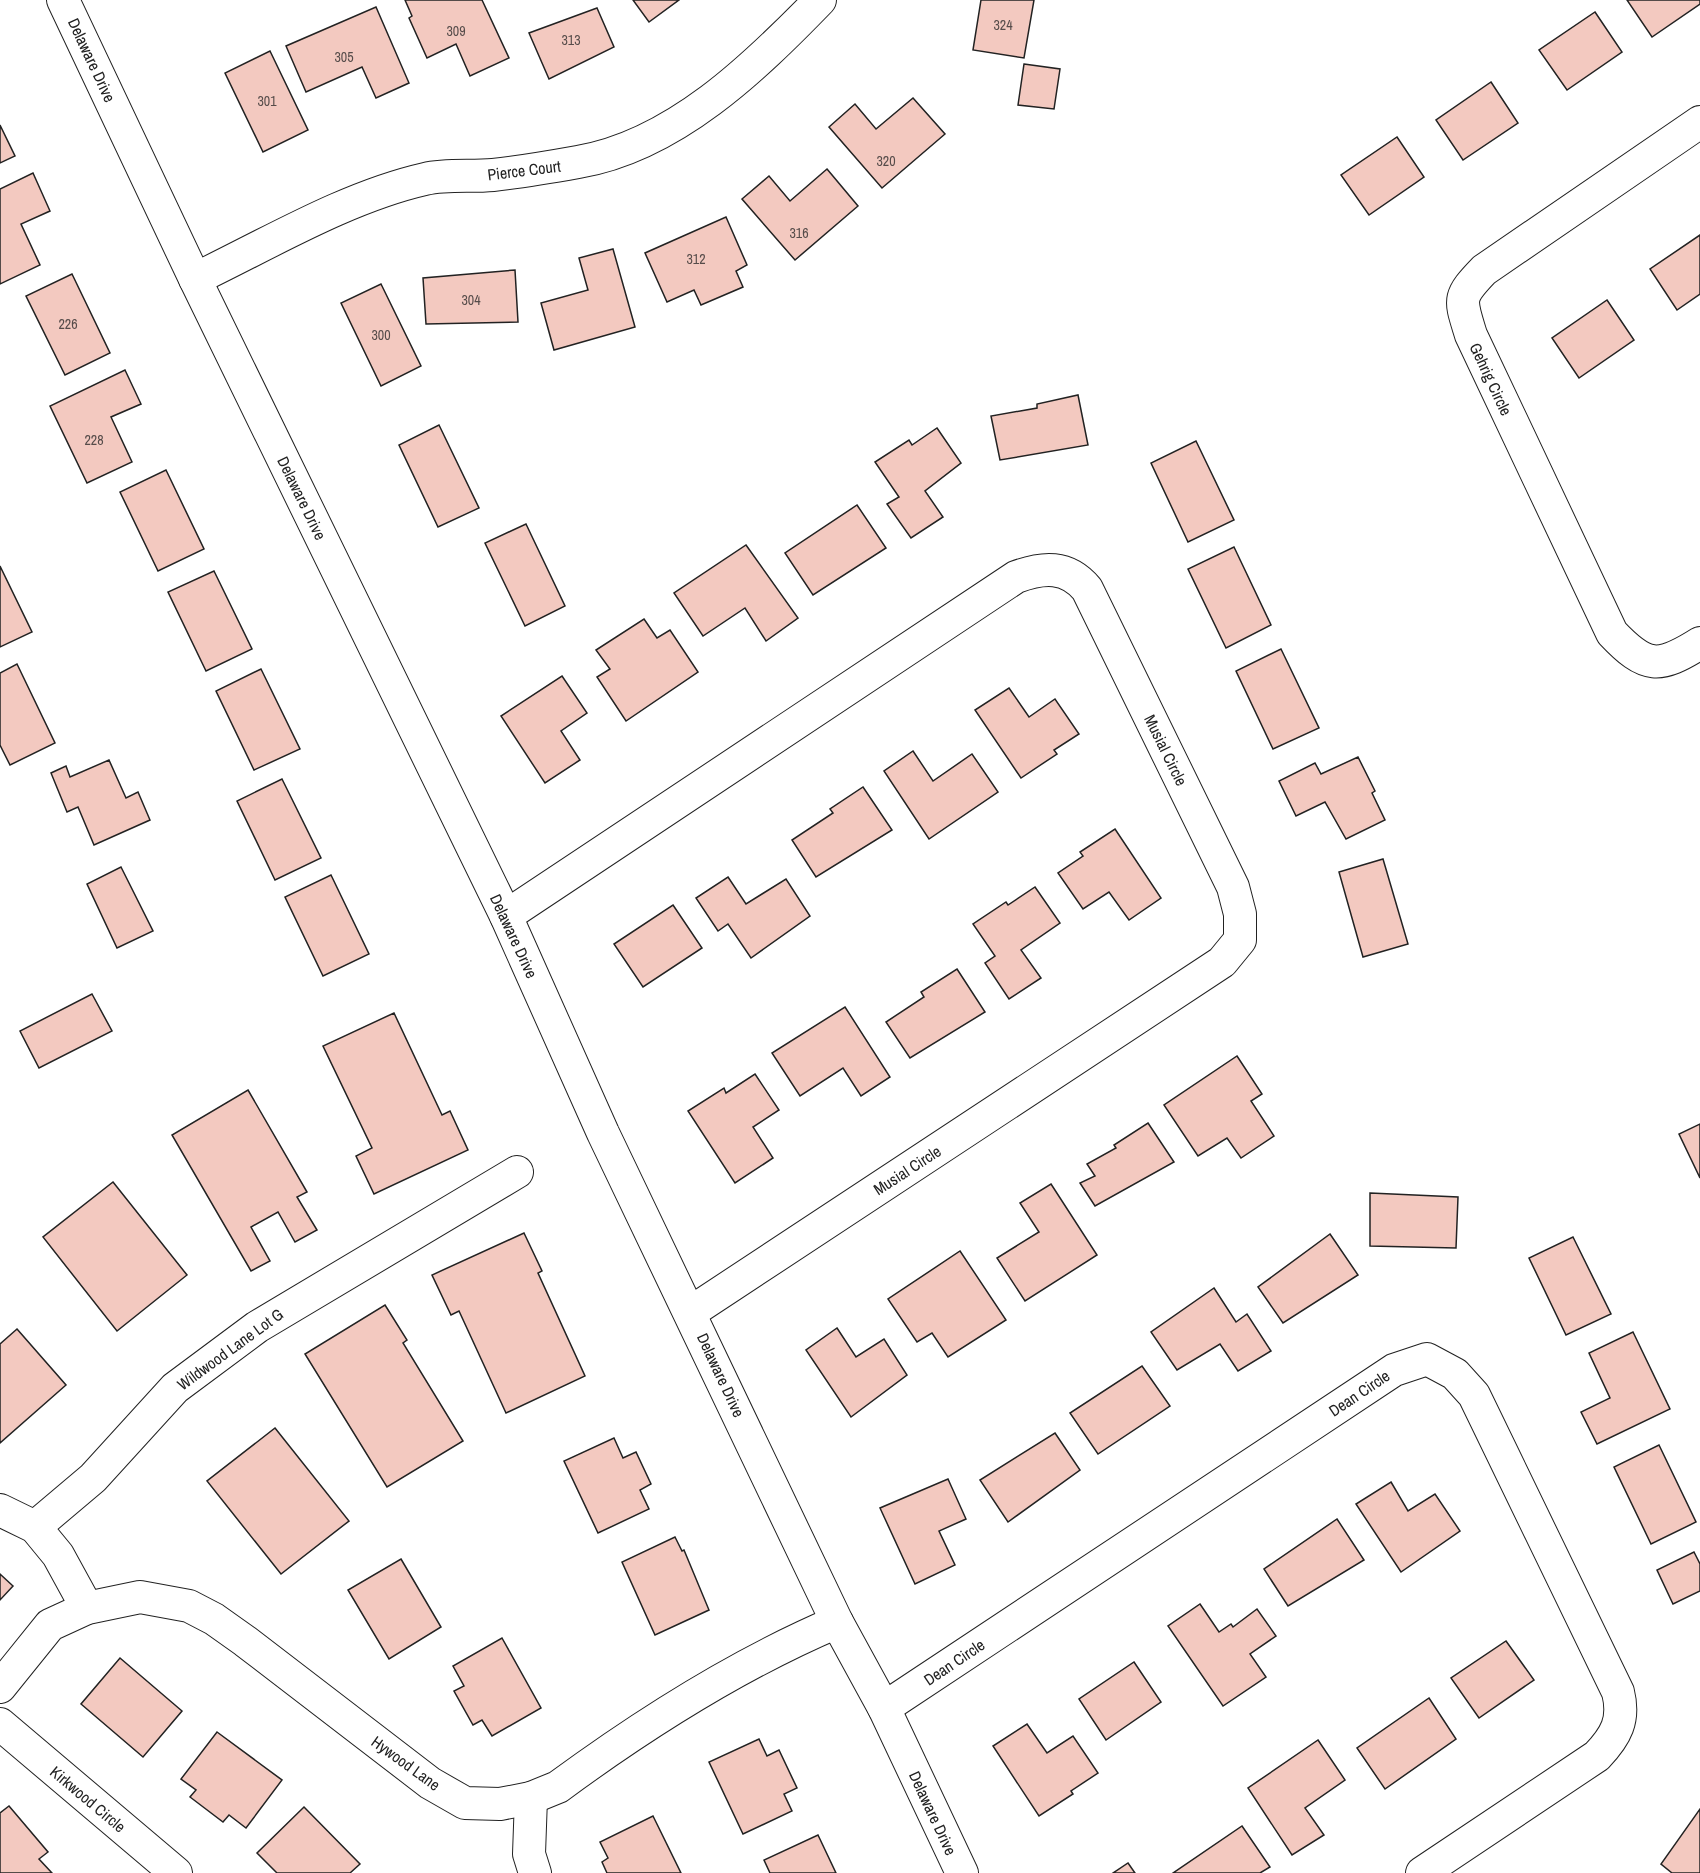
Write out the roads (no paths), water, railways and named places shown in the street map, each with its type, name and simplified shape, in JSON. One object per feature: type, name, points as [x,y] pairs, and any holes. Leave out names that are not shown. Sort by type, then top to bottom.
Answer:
[{"type":"street","name":"Delaware Drive","points":[[63,0],[195,279],[506,916],[603,1133],[691,1312],[837,1622],[884,1708],[962,1873]]},
{"type":"street","name":"Pierce Court","points":[[195,279],[361,199],[426,178],[494,175],[581,162],[614,153],[657,136],[726,88],[779,42],[820,0]]},
{"type":"street","name":"Gehrig Circle","points":[[1700,122],[1484,270],[1464,290],[1462,305],[1471,335],[1612,633],[1632,654],[1660,663],[1681,655],[1700,643]]},
{"type":"street","name":"Musial Circle","points":[[506,916],[1016,576],[1048,569],[1062,571],[1079,580],[1090,595],[1233,887],[1240,914],[1239,940],[1222,962],[691,1312]]},
{"type":"street","name":"Wildwood Lane Lot G","points":[[35,1527],[93,1478],[175,1388],[248,1333],[517,1172]]},
{"type":"street","name":"Dean Circle","points":[[884,1708],[1394,1370],[1427,1359],[1455,1374],[1474,1395],[1618,1692],[1622,1707],[1615,1736],[1597,1756],[1422,1873]]},
{"type":"street","points":[[0,1510],[35,1527],[58,1555],[87,1608]]},
{"type":"street","name":"Hywood Lane","points":[[0,1687],[50,1625],[87,1608],[140,1597],[189,1606],[222,1625],[430,1783],[465,1803],[501,1804],[531,1798],[558,1787],[721,1679],[785,1644],[837,1622]]},
{"type":"street","name":"Kirkwood Circle","points":[[0,1724],[176,1873]]},
{"type":"street","points":[[531,1798],[529,1854],[535,1873]]}]
